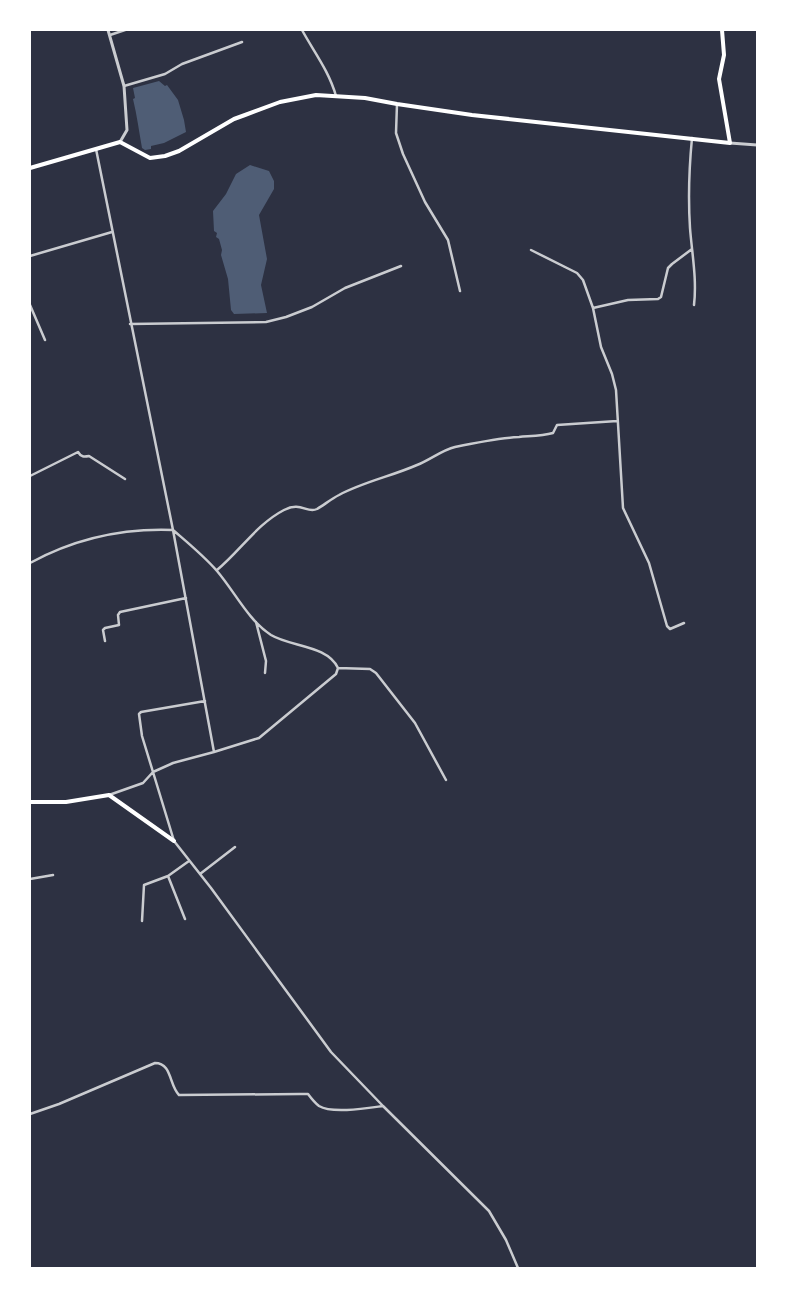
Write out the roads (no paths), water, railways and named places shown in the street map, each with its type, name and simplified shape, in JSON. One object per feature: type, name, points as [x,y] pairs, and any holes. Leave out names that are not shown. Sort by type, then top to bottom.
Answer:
[{"type":"main road","points":[[30,168],[120,142],[150,158],[165,156],[179,151],[234,120],[280,102],[316,95],[365,98],[472,115],[730,143],[719,79],[724,55],[722,30]]},
{"type":"main road","points":[[30,802],[66,802],[109,795],[174,842]]},
{"type":"street","points":[[108,30],[124,86],[126,130],[120,142]]},
{"type":"street","points":[[110,35],[125,30]]},
{"type":"street","points":[[302,30],[325,67],[336,96]]},
{"type":"street","points":[[124,86],[165,74],[182,64],[242,42]]},
{"type":"street","points":[[397,104],[396,133],[403,154],[425,202],[448,240],[460,291]]},
{"type":"street","points":[[692,138],[688,180],[696,284],[694,305]]},
{"type":"street","points":[[730,143],[757,145]]},
{"type":"street","points":[[96,148],[173,530],[214,752]]},
{"type":"street","points":[[30,256],[112,232]]},
{"type":"street","points":[[593,308],[628,300],[661,297],[668,268],[692,249]]},
{"type":"street","points":[[531,250],[577,273],[583,280],[593,308],[601,346],[616,390],[623,508],[649,562],[667,626],[670,629],[684,623]]},
{"type":"street","points":[[130,324],[266,322],[286,318],[312,307],[344,288],[402,266]]},
{"type":"street","points":[[30,305],[31,313],[45,340]]},
{"type":"street","points":[[217,570],[231,558],[242,544],[262,527],[284,510],[294,506],[302,506],[309,510],[316,509],[340,494],[418,465],[453,448],[520,436],[548,434],[552,433],[557,425],[617,421]]},
{"type":"street","points":[[30,476],[78,452],[81,456],[85,458],[89,456],[126,479]]},
{"type":"street","points":[[30,563],[52,551],[89,538],[138,531],[173,530],[217,570],[256,621],[272,635],[320,653],[335,661],[338,668],[336,674],[259,738],[173,763],[153,772],[143,783],[109,795]]},
{"type":"street","points":[[105,641],[103,630],[119,624],[118,615],[120,612],[186,598]]},
{"type":"street","points":[[256,621],[266,661],[265,673]]},
{"type":"street","points":[[338,668],[370,670],[376,673],[415,723],[446,780]]},
{"type":"street","points":[[205,701],[139,714],[142,736],[174,842],[200,874],[331,1052],[489,1211],[506,1240],[518,1268]]},
{"type":"street","points":[[200,874],[235,847]]},
{"type":"street","points":[[142,921],[144,885],[168,876],[189,861]]},
{"type":"street","points":[[30,879],[53,875]]},
{"type":"street","points":[[168,876],[185,918]]},
{"type":"street","points":[[30,1114],[59,1104],[155,1063],[161,1063],[165,1066],[174,1091],[179,1095],[308,1094],[318,1105],[324,1108],[345,1110],[383,1106]]},
{"type":"water","points":[[159,81],[165,86],[167,85],[178,100],[186,132],[145,150],[142,148],[133,99],[135,98],[133,88]]},
{"type":"water","points":[[250,165],[269,171],[274,181],[274,189],[259,215],[267,259],[261,285],[267,313],[234,314],[231,310],[228,279],[221,255],[222,250],[219,239],[216,237],[217,233],[214,231],[213,211],[226,194],[236,174]]}]
